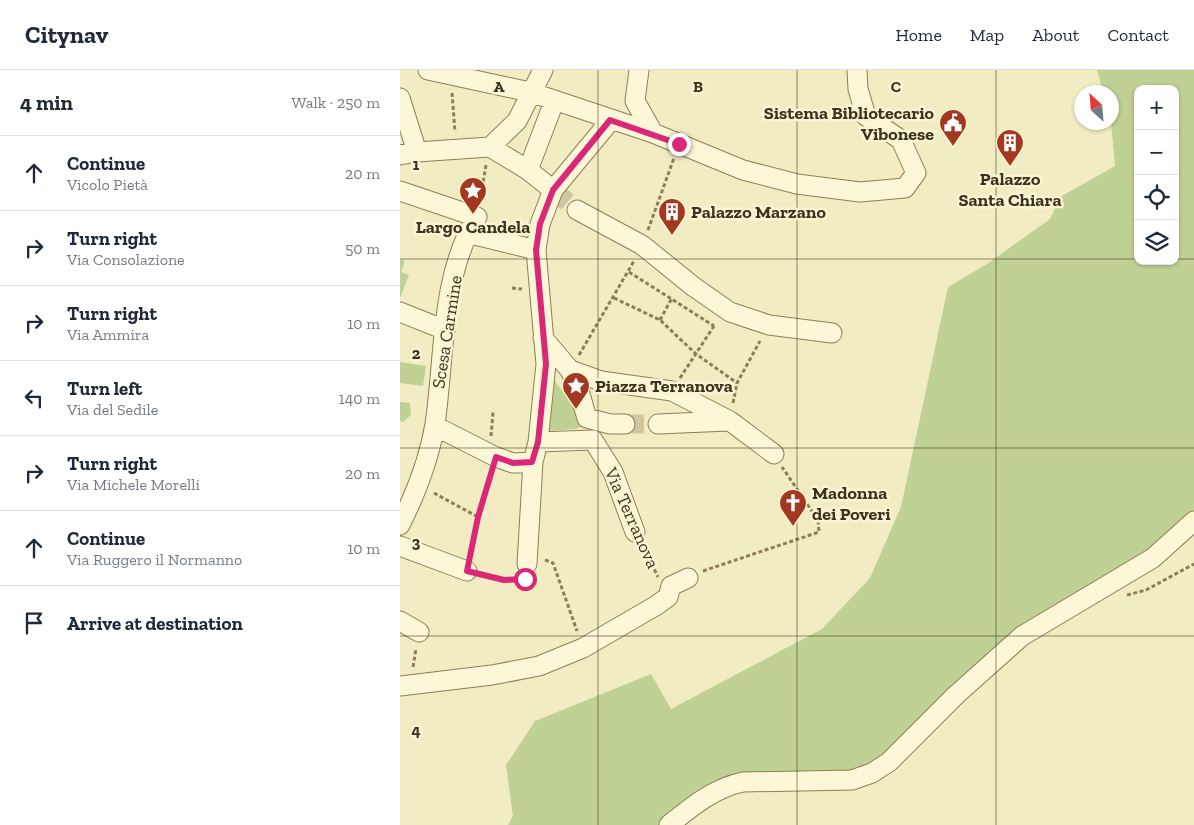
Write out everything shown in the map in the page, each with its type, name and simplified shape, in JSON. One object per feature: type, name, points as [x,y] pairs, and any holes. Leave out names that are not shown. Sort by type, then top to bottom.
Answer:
[{"type":"street","points":[[428,70],[451,72],[530,92],[554,102],[653,133],[743,170],[797,184],[860,192],[906,188],[916,173],[901,140],[866,116],[858,89],[857,70]]},
{"type":"street","points":[[490,148],[517,121],[542,70]]},
{"type":"street","points":[[639,70],[635,101],[653,133]]},
{"type":"street","points":[[400,98],[408,154],[490,148],[528,170],[553,190]]},
{"type":"street","points":[[528,170],[554,102]]},
{"type":"street","points":[[526,572],[532,462],[538,442],[546,364],[536,250],[540,224],[553,190],[610,120]]},
{"type":"street","points":[[400,191],[472,225],[536,250]]},
{"type":"street","points":[[577,210],[642,245],[730,312],[769,325],[832,333]]},
{"type":"street","name":"Scesa Carmine","points":[[400,525],[420,486],[435,426],[449,296],[472,225]]},
{"type":"street","points":[[400,312],[445,330]]},
{"type":"street","points":[[543,338],[570,370],[586,418],[610,424],[626,424]]},
{"type":"street","points":[[570,370],[601,381],[672,391],[730,421],[774,454]]},
{"type":"street","points":[[658,424],[730,421]]},
{"type":"street","points":[[435,426],[496,457],[513,463],[532,462]]},
{"type":"street","name":"Via Terranova","points":[[538,442],[594,440],[613,472],[635,532]]},
{"type":"street","points":[[669,825],[693,805],[731,784],[742,782],[852,780],[872,773],[889,762],[956,695],[1022,636],[1154,558],[1194,521]]},
{"type":"street","points":[[400,546],[467,571]]},
{"type":"street","points":[[400,686],[492,675],[539,666],[582,648],[668,597],[671,586],[688,578]]},
{"type":"street","points":[[400,620],[419,632]]},
{"type":"path","points":[[451,72],[456,150]]},
{"type":"path","points":[[642,245],[679,144]]},
{"type":"path","points":[[472,225],[490,148]]},
{"type":"path","points":[[570,370],[629,272],[714,326]]},
{"type":"path","points":[[660,320],[682,277]]},
{"type":"path","points":[[614,298],[660,320],[696,354],[737,383]]},
{"type":"path","points":[[672,391],[714,326],[723,307]]},
{"type":"path","points":[[730,421],[737,383],[769,325]]},
{"type":"path","points":[[688,578],[718,565],[819,532],[818,520],[774,454]]},
{"type":"path","points":[[496,457],[478,517],[467,571],[504,580],[526,572],[546,560],[553,563],[582,648]]},
{"type":"path","points":[[420,486],[478,517]]},
{"type":"path","name":"Via Terranova","points":[[635,532],[668,597]]},
{"type":"green space","points":[[1097,70],[1194,70],[1194,521],[1046,621],[872,773],[743,782],[669,825],[508,825],[513,816],[506,765],[535,721],[651,674],[671,709],[822,629],[870,578],[901,507],[948,287],[987,264],[1050,219],[1060,197],[1115,166],[1112,130],[1119,130],[1119,85],[1101,85]]},
{"type":"green space","points":[[400,259],[405,261],[401,272],[409,275],[400,298]]},
{"type":"green space","points":[[400,362],[426,366],[423,386],[400,383]]},
{"type":"green space","points":[[550,374],[586,424],[576,429],[544,431]]},
{"type":"green space","points":[[400,402],[410,403],[411,415],[403,422],[400,421]]},
{"type":"tunnel","points":[[553,190],[577,210]]},
{"type":"tunnel","points":[[625,424],[658,424]]},
{"type":"place","name":"Sistema Bibliotecario Vibonese","points":[[953,147]]},
{"type":"place","name":"Palazzo Santa Chiara","points":[[1010,167]]},
{"type":"place","name":"Largo Candela","points":[[473,215]]},
{"type":"place","name":"Palazzo Marzano","points":[[672,236]]},
{"type":"place","name":"Piazza Terranova","points":[[576,410]]},
{"type":"place","name":"Madonna dei Poveri","points":[[793,527]]},
{"type":"route","points":[[525,579],[504,580],[467,571],[478,517],[496,457],[513,463],[532,462],[538,442],[546,364],[536,250],[540,224],[547,204],[553,190],[590,142],[610,120],[653,133],[679,144]]}]
